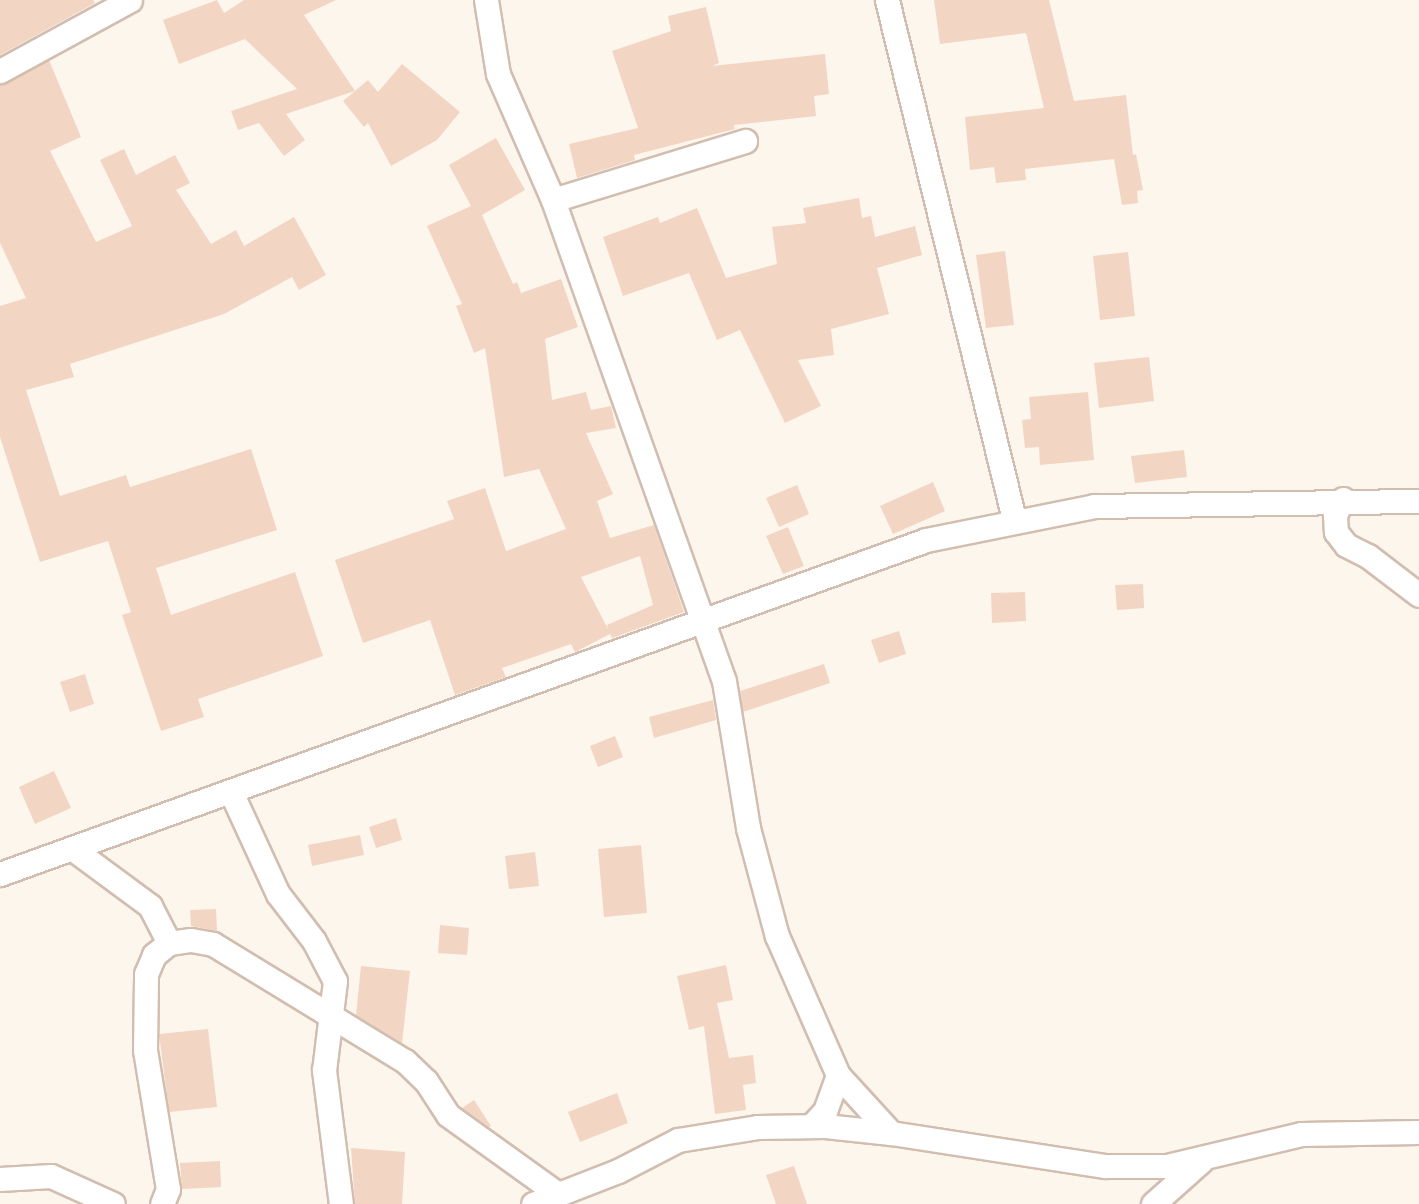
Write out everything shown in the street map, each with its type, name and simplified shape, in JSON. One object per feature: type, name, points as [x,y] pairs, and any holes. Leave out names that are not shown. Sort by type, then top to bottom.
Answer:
[{"type":"street","points":[[486,0],[498,74],[553,200],[704,617],[724,681],[748,828],[778,936],[838,1075],[891,1133]]},
{"type":"street","points":[[887,0],[1014,519]]},
{"type":"street","points":[[0,71],[126,1]]},
{"type":"street","points":[[553,200],[745,141]]},
{"type":"street","points":[[1342,499],[1335,515],[1336,532],[1346,545],[1368,556],[1419,595]]},
{"type":"street","points":[[0,874],[231,792],[704,617],[926,540],[1014,519],[1094,506],[1342,499],[1419,500]]},
{"type":"street","points":[[231,792],[278,894],[329,966],[335,981],[324,1070],[341,1204]]},
{"type":"street","points":[[74,849],[150,906],[169,943]]},
{"type":"street","points":[[162,1204],[168,1189],[153,1113],[144,1011],[146,974],[154,955],[169,943],[191,940],[213,944],[331,1020],[405,1061],[426,1081],[447,1115],[558,1194]]},
{"type":"street","points":[[811,1126],[825,1111],[838,1075]]},
{"type":"street","points":[[533,1204],[678,1140],[757,1127],[811,1126],[891,1133],[1105,1166],[1167,1166],[1202,1161],[1301,1134],[1419,1132]]},
{"type":"street","points":[[1153,1204],[1202,1161]]},
{"type":"street","points":[[0,1179],[51,1176],[113,1204]]},
{"type":"building","points":[[0,0],[93,0],[95,3],[0,55]]},
{"type":"building","points":[[217,0],[224,13],[244,0],[336,0],[304,15],[355,91],[286,114],[305,140],[284,156],[259,123],[238,130],[231,111],[297,89],[245,39],[179,64],[163,20]]},
{"type":"building","points":[[934,0],[1049,0],[1074,101],[1126,95],[1133,155],[1136,154],[1143,190],[1137,191],[1138,203],[1122,205],[1114,159],[1025,169],[1026,180],[996,183],[994,167],[970,170],[965,117],[1044,108],[1026,33],[940,44]]},
{"type":"building","points":[[706,7],[719,63],[712,66],[825,54],[829,94],[814,96],[816,116],[734,125],[735,129],[634,155],[635,160],[577,178],[569,144],[638,128],[612,51],[671,31],[668,16]]},
{"type":"building","points":[[49,60],[81,137],[50,151],[96,242],[132,226],[100,160],[124,149],[136,175],[175,155],[190,183],[176,190],[211,244],[236,230],[244,246],[294,217],[326,275],[299,290],[292,277],[224,314],[70,364],[74,377],[26,390],[60,496],[126,475],[130,487],[251,449],[277,530],[156,568],[171,615],[295,572],[323,656],[198,699],[204,717],[161,731],[122,615],[131,612],[108,541],[40,562],[0,437],[0,306],[26,298],[0,243],[0,85]]},
{"type":"building","points":[[402,64],[460,112],[437,140],[391,166],[368,123],[364,127],[343,101],[368,80],[378,92]]},
{"type":"building","points":[[496,138],[525,190],[482,215],[513,284],[517,282],[521,293],[561,279],[578,327],[545,339],[552,400],[586,392],[591,410],[611,406],[616,428],[586,433],[613,494],[597,501],[610,538],[654,525],[684,612],[612,638],[610,634],[575,652],[571,644],[502,668],[506,677],[455,695],[430,620],[363,643],[335,560],[454,519],[447,501],[485,488],[506,551],[566,529],[539,469],[504,477],[485,348],[474,353],[456,306],[462,304],[427,226],[471,206],[449,165]],"holes":[[[640,556],[653,605],[607,625],[608,629],[581,577]]]},
{"type":"building","points":[[859,198],[862,218],[871,216],[875,237],[915,226],[922,255],[877,268],[889,314],[831,329],[834,355],[798,360],[821,406],[785,423],[740,330],[717,340],[689,273],[623,296],[603,237],[658,217],[660,223],[697,208],[726,278],[777,264],[772,227],[806,223],[803,208]]},
{"type":"building","points":[[1005,251],[1014,325],[986,328],[976,255]]},
{"type":"building","points":[[1128,252],[1135,316],[1100,320],[1093,256]]},
{"type":"building","points":[[1149,357],[1154,401],[1099,408],[1094,363]]},
{"type":"building","points":[[1088,392],[1094,460],[1040,465],[1039,447],[1025,448],[1022,420],[1031,419],[1029,397]]},
{"type":"building","points":[[1184,450],[1187,477],[1135,483],[1131,456]]},
{"type":"building","points":[[933,482],[945,511],[893,534],[880,506]]},
{"type":"building","points":[[797,485],[809,514],[779,527],[766,498]]},
{"type":"building","points":[[788,527],[804,566],[783,574],[766,536]]},
{"type":"building","points":[[1143,584],[1144,608],[1117,610],[1115,585]]},
{"type":"building","points":[[1025,592],[1026,621],[992,623],[991,593]]},
{"type":"building","points":[[899,631],[906,654],[879,663],[871,640]]},
{"type":"building","points":[[824,664],[830,683],[743,712],[740,691]]},
{"type":"building","points":[[85,674],[94,704],[70,712],[60,682]]},
{"type":"building","points":[[713,700],[716,720],[654,738],[649,717]]},
{"type":"building","points":[[615,736],[623,757],[598,767],[590,746]]},
{"type":"building","points":[[54,771],[71,808],[35,824],[19,787]]},
{"type":"building","points":[[396,818],[402,840],[376,848],[369,827]]},
{"type":"building","points":[[360,835],[364,855],[312,866],[308,845]]},
{"type":"building","points":[[641,845],[647,913],[604,917],[598,849]]},
{"type":"building","points":[[535,852],[539,886],[509,889],[505,856]]},
{"type":"building","points":[[216,909],[217,931],[191,926],[190,910]]},
{"type":"building","points":[[440,925],[469,928],[467,955],[438,953]]},
{"type":"building","points":[[726,965],[733,1000],[717,1003],[729,1058],[753,1055],[756,1083],[743,1085],[746,1110],[715,1114],[704,1026],[689,1030],[677,976]]},
{"type":"building","points":[[361,966],[410,971],[402,1043],[356,1015]]},
{"type":"building","points":[[208,1029],[217,1107],[169,1112],[159,1034]]},
{"type":"building","points":[[617,1093],[628,1123],[580,1142],[568,1112]]},
{"type":"building","points":[[474,1100],[491,1126],[462,1108]]},
{"type":"building","points":[[351,1148],[405,1152],[402,1204],[355,1204]]},
{"type":"building","points":[[220,1161],[221,1187],[182,1189],[180,1163]]},
{"type":"building","points":[[794,1166],[807,1204],[776,1204],[766,1175]]}]
